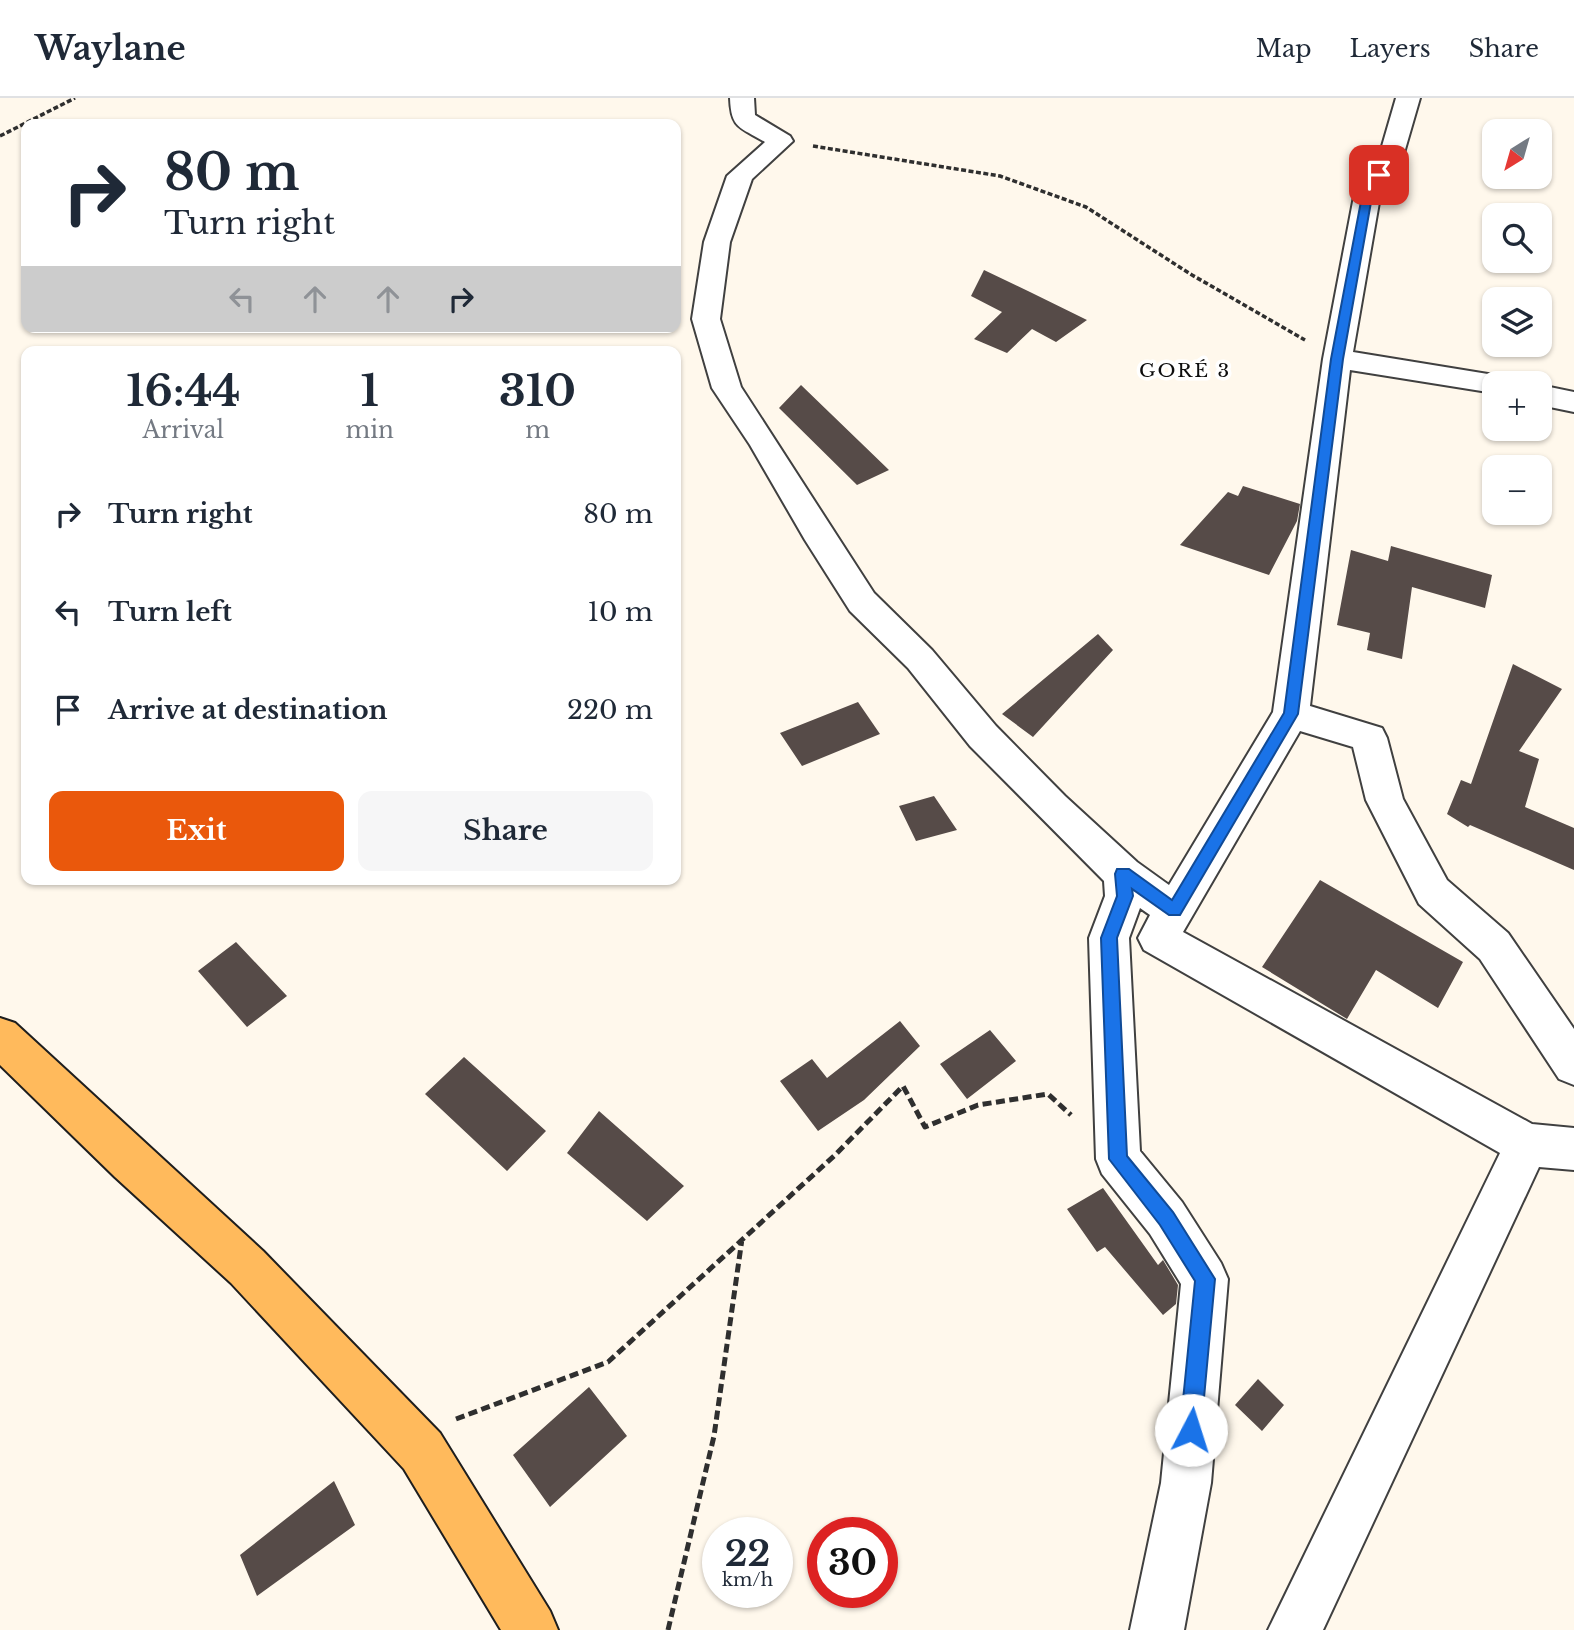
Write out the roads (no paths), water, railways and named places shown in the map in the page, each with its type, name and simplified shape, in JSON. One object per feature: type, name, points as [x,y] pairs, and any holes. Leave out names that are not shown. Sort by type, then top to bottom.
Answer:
[{"type":"main road","points":[[0,1037],[131,1162],[247,1267],[422,1451],[531,1630]]},
{"type":"street","points":[[742,98],[743,118],[781,141],[740,176],[717,242],[706,319],[727,388],[862,601],[920,659],[983,736],[1123,874],[1174,910]]},
{"type":"street","points":[[1408,98],[1390,160],[1368,191],[1337,359],[1291,714],[1158,938],[1527,1145],[1574,1149]]},
{"type":"street","points":[[1337,359],[1482,382]]},
{"type":"street","points":[[1552,397],[1574,402]]},
{"type":"street","points":[[1291,714],[1369,738],[1385,800],[1433,892],[1494,946],[1574,1065]]},
{"type":"street","points":[[1123,874],[1125,896],[1109,938],[1118,1159],[1166,1218],[1205,1279],[1186,1483],[1157,1630]]},
{"type":"street","points":[[1295,1630],[1527,1145]]},
{"type":"district","name":"GORÉ 3","points":[[1185,370]]}]
